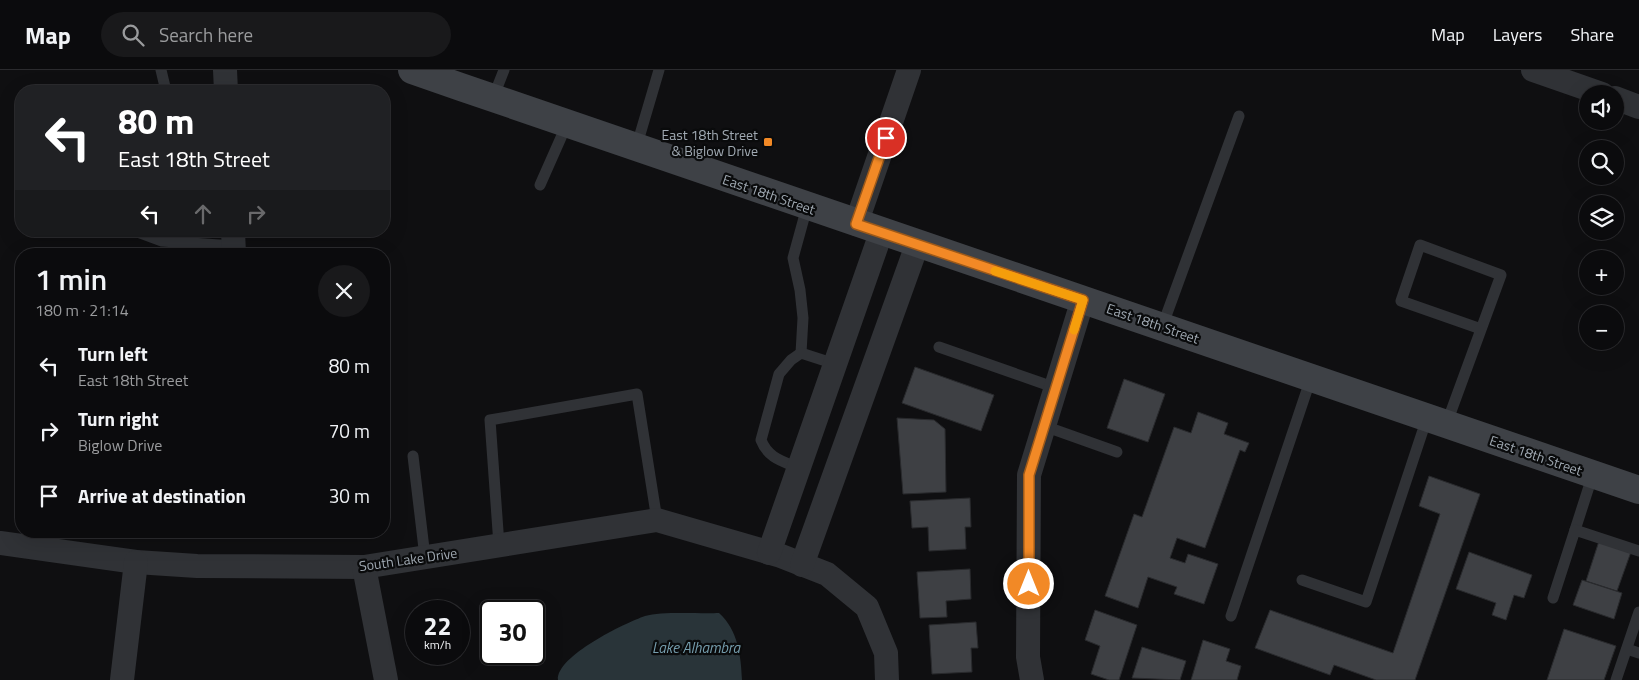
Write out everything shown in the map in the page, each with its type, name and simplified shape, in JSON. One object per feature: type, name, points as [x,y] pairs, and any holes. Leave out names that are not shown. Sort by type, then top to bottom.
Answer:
[{"type":"main road","name":"East 18th Street","points":[[412,70],[869,229],[1639,490]]},
{"type":"street","points":[[225,70],[226,85]]},
{"type":"street","points":[[775,554],[799,468],[835,364],[909,70]]},
{"type":"street","points":[[1533,70],[1579,86]]},
{"type":"street","points":[[1624,101],[1639,107]]},
{"type":"street","points":[[802,565],[917,245]]},
{"type":"street","points":[[1032,680],[1028,657],[1029,475],[1083,300]]},
{"type":"street","name":"South Lake Drive","points":[[0,542],[136,562],[197,566],[364,567],[657,520],[775,554],[827,574],[867,608],[886,653],[887,680]]},
{"type":"street","points":[[122,680],[136,562]]},
{"type":"street","points":[[364,567],[386,680]]},
{"type":"lane","points":[[161,70],[165,85]]},
{"type":"lane","points":[[494,98],[504,70]]},
{"type":"lane","points":[[636,148],[659,70]]},
{"type":"lane","points":[[1162,327],[1239,116]]},
{"type":"lane","points":[[540,185],[567,124]]},
{"type":"lane","points":[[801,353],[803,318],[800,290],[793,258],[807,207]]},
{"type":"lane","points":[[151,237],[162,241],[234,244]]},
{"type":"lane","points":[[1302,580],[1366,602],[1437,421],[1482,329],[1501,275],[1420,245],[1401,301],[1482,329]]},
{"type":"lane","points":[[939,347],[1056,388]]},
{"type":"lane","points":[[801,353],[835,364]]},
{"type":"lane","points":[[799,468],[772,457],[765,450],[761,440],[779,374],[790,360],[801,353]]},
{"type":"lane","points":[[1231,616],[1311,378]]},
{"type":"lane","points":[[500,545],[490,420],[637,394],[657,520]]},
{"type":"lane","points":[[1044,426],[1117,452]]},
{"type":"lane","points":[[413,456],[425,557]]},
{"type":"lane","points":[[1553,598],[1593,474]]},
{"type":"lane","points":[[1575,530],[1639,551]]},
{"type":"lane","points":[[1616,680],[1639,612]]},
{"type":"lane","points":[[1627,649],[1639,653]]},
{"type":"water","name":"Lake Alhambra","points":[[719,613],[734,635],[741,662],[742,680],[558,680],[560,671],[579,651],[608,633],[635,620],[652,614]]},
{"type":"building","points":[[915,367],[994,395],[981,431],[902,403]]},
{"type":"building","points":[[1124,379],[1165,394],[1148,442],[1107,428]]},
{"type":"building","points":[[1198,412],[1228,423],[1224,434],[1249,443],[1245,452],[1240,450],[1205,548],[1177,538],[1170,558],[1185,563],[1188,554],[1218,564],[1204,604],[1174,594],[1177,587],[1148,577],[1138,608],[1105,596],[1134,514],[1142,517],[1174,427],[1191,433]]},
{"type":"building","points":[[897,418],[934,420],[945,429],[946,492],[903,494]]},
{"type":"building","points":[[1429,476],[1480,494],[1415,680],[1376,680],[1334,665],[1330,675],[1255,648],[1270,610],[1393,653],[1440,514],[1419,506]]},
{"type":"building","points":[[970,498],[971,527],[965,527],[966,549],[929,551],[928,527],[912,528],[910,501]]},
{"type":"building","points":[[1600,538],[1632,549],[1617,591],[1586,581]]},
{"type":"building","points":[[1469,552],[1532,575],[1524,598],[1514,595],[1506,620],[1492,615],[1496,603],[1456,589]]},
{"type":"building","points":[[970,569],[971,599],[946,601],[947,617],[920,618],[917,572]]},
{"type":"building","points":[[1582,580],[1622,593],[1614,619],[1573,605]]},
{"type":"building","points":[[1095,610],[1137,625],[1119,680],[1109,680],[1091,674],[1100,646],[1085,640]]},
{"type":"building","points":[[976,622],[978,648],[971,648],[972,672],[932,674],[929,625]]},
{"type":"building","points":[[1564,629],[1616,646],[1604,680],[1547,680]]},
{"type":"building","points":[[1203,640],[1230,649],[1226,661],[1241,666],[1237,680],[1191,680]]},
{"type":"building","points":[[1142,647],[1186,661],[1180,680],[1132,678]]},
{"type":"slow traffic","points":[[995,271],[1083,300],[1074,330]]},
{"type":"place","name":"East 18th Street & Biglow Drive","points":[[768,142]]},
{"type":"route","points":[[886,138],[856,224],[893,238],[1083,300],[1029,475],[1029,584]]}]
